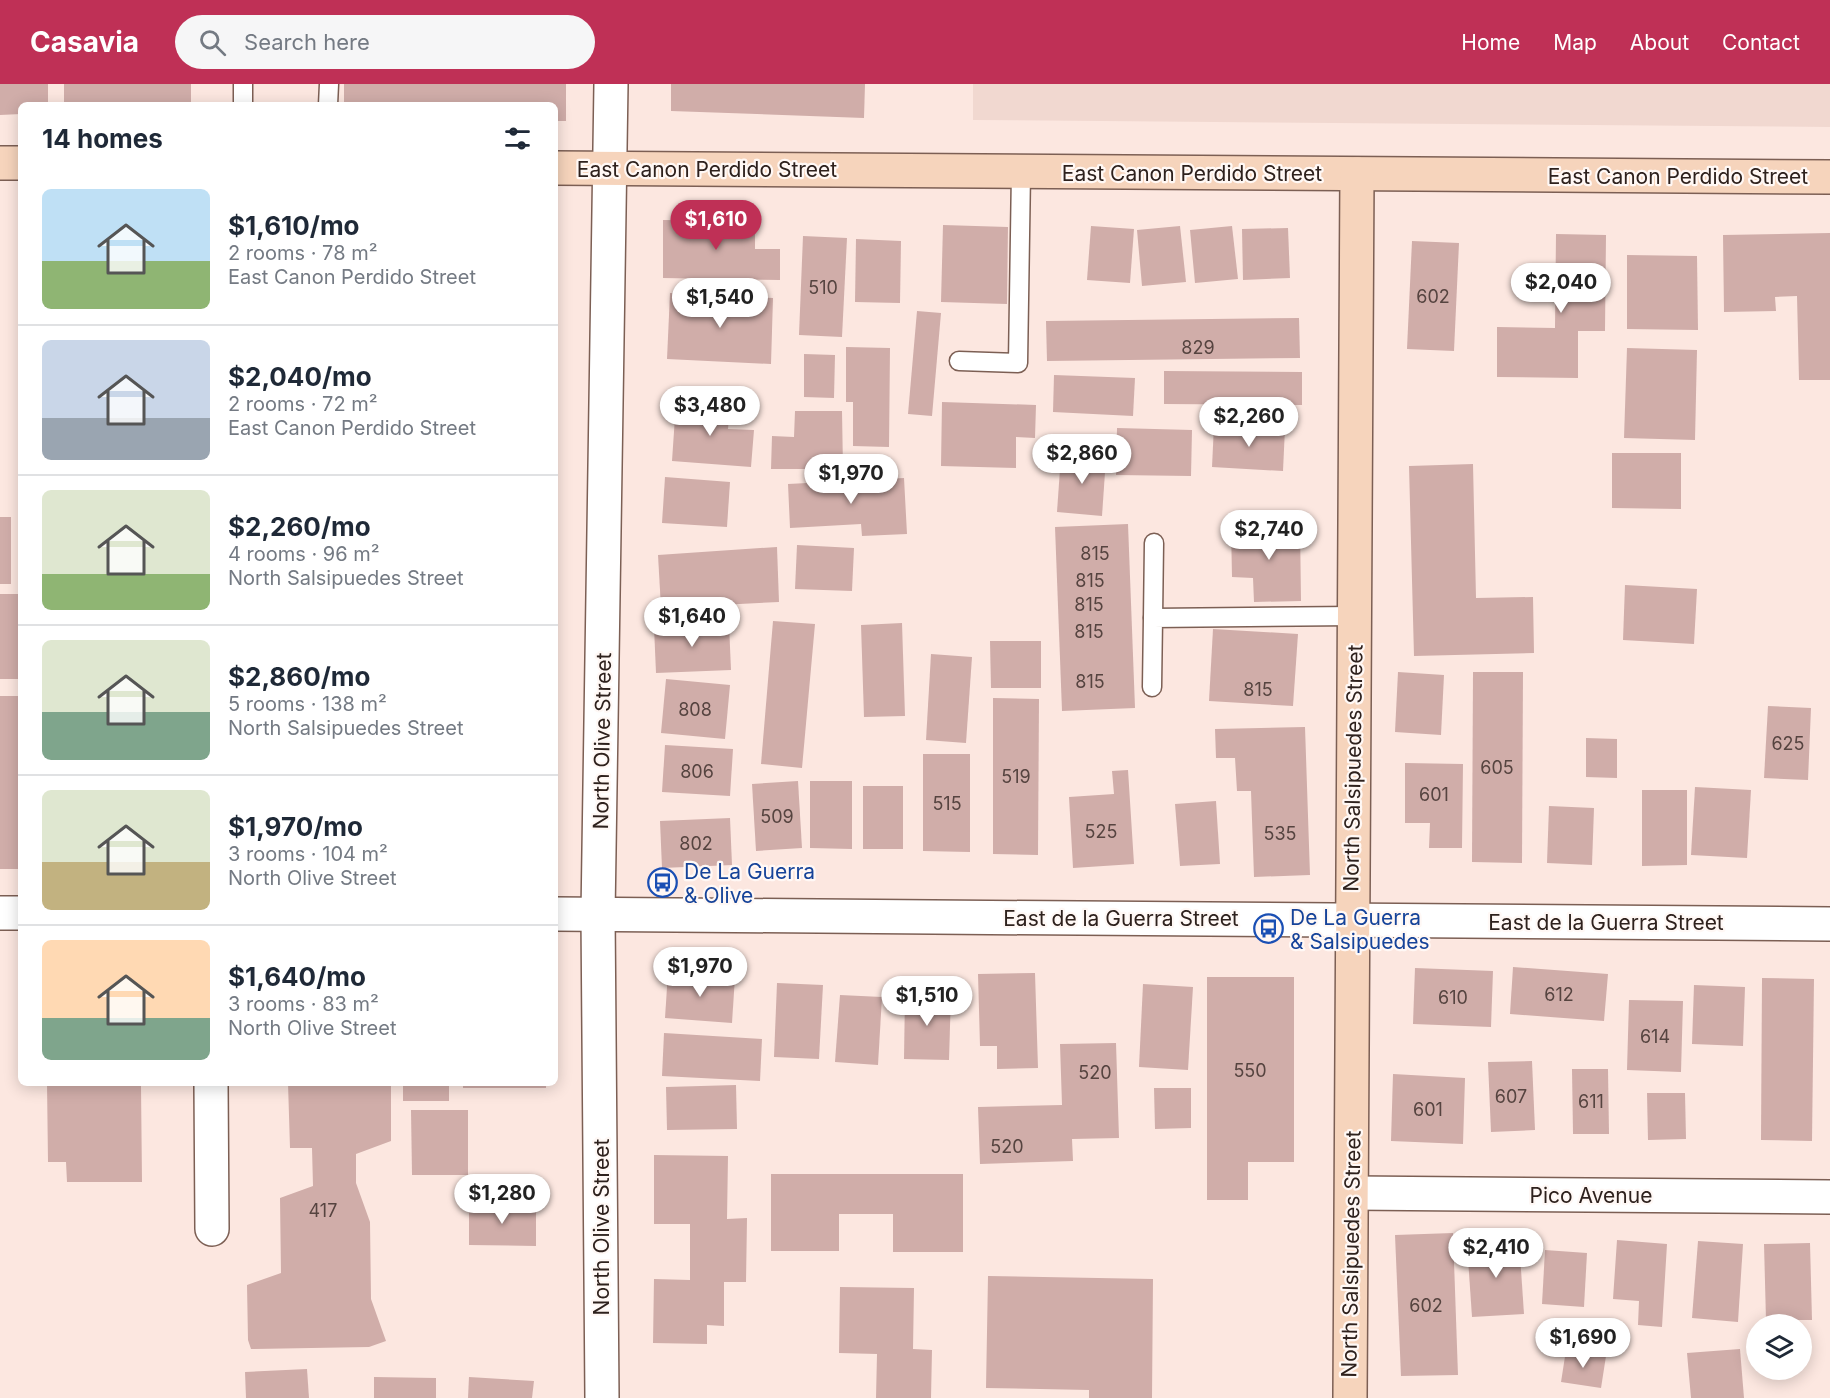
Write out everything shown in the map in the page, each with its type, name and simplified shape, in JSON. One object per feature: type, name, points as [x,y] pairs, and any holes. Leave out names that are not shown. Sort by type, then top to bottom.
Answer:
[{"type":"street","name":"North Olive Street","points":[[602,1398],[598,914],[611,84]]},
{"type":"street","points":[[0,163],[18,164]]},
{"type":"street","name":"East Canon Perdido Street","points":[[558,168],[1830,177]]},
{"type":"street","name":"North Salsipuedes Street","points":[[1350,1398],[1351,922],[1358,174]]},
{"type":"street","points":[[0,913],[18,913]]},
{"type":"street","name":"East de la Guerra Street","points":[[558,914],[1830,924]]},
{"type":"street","points":[[211,1086],[212,1229]]},
{"type":"street","name":"Pico Avenue","points":[[1352,1193],[1830,1197]]},
{"type":"lane","points":[[243,84],[243,102]]},
{"type":"lane","points":[[328,102],[329,84]]},
{"type":"lane","points":[[959,360],[1018,363],[1021,172]]},
{"type":"lane","points":[[1152,687],[1154,543]]},
{"type":"lane","points":[[1153,618],[1355,616]]},
{"type":"shaded area","points":[[973,84],[1830,84],[1830,127],[973,120]]},
{"type":"building","points":[[0,84],[48,84],[48,102],[18,102],[18,114],[0,115]]},
{"type":"building","points":[[64,84],[191,84],[191,102],[64,102]]},
{"type":"building","points":[[344,84],[566,84],[566,121],[558,121],[558,102],[344,102]]},
{"type":"building","points":[[671,84],[865,84],[864,118],[671,111]]},
{"type":"building","points":[[663,220],[755,221],[755,249],[780,249],[780,280],[663,278]]},
{"type":"building","points":[[943,225],[1008,227],[1007,304],[941,302]]},
{"type":"building","points":[[1091,226],[1134,229],[1130,283],[1087,280]]},
{"type":"building","points":[[1180,226],[1186,282],[1142,286],[1137,230]]},
{"type":"building","points":[[1232,226],[1238,279],[1195,283],[1190,230]]},
{"type":"building","points":[[1288,228],[1290,278],[1243,280],[1242,229]]},
{"type":"building","points":[[1830,233],[1830,380],[1799,380],[1797,296],[1775,297],[1776,311],[1724,312],[1723,235]]},
{"type":"building","points":[[1556,234],[1606,235],[1605,331],[1578,331],[1578,378],[1497,377],[1497,327],[1555,328]]},
{"type":"building","points":[[803,236],[847,238],[842,337],[799,335]]},
{"type":"building","points":[[856,239],[901,241],[900,303],[855,302]]},
{"type":"building","points":[[1412,241],[1459,243],[1454,351],[1407,349]]},
{"type":"building","points":[[1627,255],[1697,256],[1698,330],[1627,329]]},
{"type":"building","points":[[670,293],[773,298],[771,364],[667,359]]},
{"type":"building","points":[[917,311],[941,313],[932,416],[908,414]]},
{"type":"building","points":[[1299,318],[1300,358],[1047,361],[1046,321]]},
{"type":"building","points":[[846,347],[890,348],[889,447],[853,446],[853,402],[846,402]]},
{"type":"building","points":[[1627,348],[1697,350],[1695,440],[1624,438]]},
{"type":"building","points":[[804,354],[835,355],[834,398],[804,397]]},
{"type":"building","points":[[1164,371],[1302,372],[1302,405],[1164,404]]},
{"type":"building","points":[[1054,375],[1135,378],[1133,416],[1053,412]]},
{"type":"building","points":[[676,402],[730,405],[728,429],[754,430],[751,467],[672,461]]},
{"type":"building","points":[[942,402],[1036,405],[1035,438],[1016,437],[1016,468],[941,466]]},
{"type":"building","points":[[795,411],[842,411],[843,469],[771,469],[772,436],[794,437]]},
{"type":"building","points":[[1214,425],[1285,428],[1283,471],[1212,467]]},
{"type":"building","points":[[1117,428],[1192,430],[1191,476],[1116,475]]},
{"type":"building","points":[[1612,453],[1681,453],[1681,509],[1612,508]]},
{"type":"building","points":[[1061,455],[1106,458],[1102,516],[1057,512]]},
{"type":"building","points":[[1473,464],[1476,598],[1533,597],[1534,653],[1414,656],[1409,466]]},
{"type":"building","points":[[665,477],[730,482],[727,527],[662,523]]},
{"type":"building","points":[[904,478],[907,534],[862,536],[861,524],[790,528],[788,484]]},
{"type":"building","points":[[0,517],[11,517],[11,584],[0,584]]},
{"type":"building","points":[[1128,524],[1135,708],[1062,711],[1055,527]]},
{"type":"building","points":[[1300,526],[1301,601],[1254,602],[1253,578],[1232,577],[1231,527]]},
{"type":"building","points":[[797,545],[854,548],[852,591],[795,589]]},
{"type":"building","points":[[777,547],[779,602],[661,608],[658,555]]},
{"type":"building","points":[[1625,585],[1697,589],[1694,644],[1623,640]]},
{"type":"building","points":[[0,594],[18,594],[18,679],[0,679]]},
{"type":"building","points":[[773,621],[815,624],[802,768],[761,764]]},
{"type":"building","points":[[902,623],[905,716],[864,717],[861,625]]},
{"type":"building","points":[[729,624],[731,670],[656,673],[654,627]]},
{"type":"building","points":[[1213,629],[1298,634],[1293,706],[1209,701]]},
{"type":"building","points":[[990,641],[1041,641],[1041,688],[991,688]]},
{"type":"building","points":[[931,654],[972,657],[966,743],[926,740]]},
{"type":"building","points":[[1398,672],[1444,675],[1441,735],[1395,732]]},
{"type":"building","points":[[1473,672],[1523,672],[1522,863],[1472,862]]},
{"type":"building","points":[[666,679],[730,685],[725,739],[661,733]]},
{"type":"building","points":[[0,696],[18,696],[18,869],[0,869]]},
{"type":"building","points":[[993,698],[1039,699],[1038,855],[993,854]]},
{"type":"building","points":[[1768,706],[1811,708],[1808,780],[1764,778]]},
{"type":"building","points":[[1305,727],[1310,875],[1254,877],[1251,791],[1237,791],[1235,758],[1216,758],[1215,729]]},
{"type":"building","points":[[1586,738],[1617,739],[1617,778],[1586,777]]},
{"type":"building","points":[[665,745],[733,749],[730,796],[662,792]]},
{"type":"building","points":[[923,754],[970,754],[970,852],[923,851]]},
{"type":"building","points":[[1405,763],[1463,764],[1462,848],[1429,848],[1430,823],[1405,823]]},
{"type":"building","points":[[1128,770],[1134,864],[1073,868],[1069,797],[1114,794],[1112,771]]},
{"type":"building","points":[[798,781],[802,848],[756,851],[752,784]]},
{"type":"building","points":[[810,781],[852,781],[852,849],[810,848]]},
{"type":"building","points":[[863,786],[903,786],[903,849],[863,849]]},
{"type":"building","points":[[1695,787],[1751,790],[1747,858],[1691,855]]},
{"type":"building","points":[[1642,790],[1687,790],[1687,865],[1642,866]]},
{"type":"building","points":[[1216,801],[1220,864],[1180,866],[1175,804]]},
{"type":"building","points":[[1549,806],[1594,808],[1592,865],[1547,863]]},
{"type":"building","points":[[730,818],[732,865],[662,868],[660,821]]},
{"type":"building","points":[[1513,967],[1608,974],[1604,1021],[1510,1014]]},
{"type":"building","points":[[1415,968],[1493,971],[1491,1027],[1413,1024]]},
{"type":"building","points":[[668,972],[735,977],[732,1023],[665,1018]]},
{"type":"building","points":[[1035,973],[1038,1068],[997,1069],[997,1046],[980,1046],[978,974]]},
{"type":"building","points":[[1207,977],[1294,977],[1294,1162],[1248,1162],[1248,1200],[1207,1200]]},
{"type":"building","points":[[1762,978],[1814,979],[1812,1141],[1761,1140]]},
{"type":"building","points":[[777,983],[823,985],[819,1059],[774,1057]]},
{"type":"building","points":[[1143,984],[1193,987],[1188,1070],[1139,1067]]},
{"type":"building","points":[[1694,985],[1745,987],[1743,1046],[1692,1044]]},
{"type":"building","points":[[905,994],[951,994],[949,1060],[904,1059]]},
{"type":"building","points":[[840,995],[882,997],[878,1065],[835,1062]]},
{"type":"building","points":[[1629,1000],[1683,1001],[1681,1072],[1627,1070]]},
{"type":"building","points":[[664,1033],[762,1039],[760,1081],[662,1076]]},
{"type":"building","points":[[1116,1043],[1119,1138],[1072,1139],[1073,1161],[980,1164],[978,1107],[1062,1105],[1060,1044]]},
{"type":"building","points":[[1532,1061],[1535,1130],[1491,1132],[1488,1062]]},
{"type":"building","points":[[1572,1069],[1608,1069],[1609,1134],[1573,1134]]},
{"type":"building","points":[[1393,1074],[1465,1078],[1463,1144],[1391,1141]]},
{"type":"building","points":[[736,1085],[737,1129],[667,1130],[666,1087]]},
{"type":"building","points":[[47,1086],[141,1086],[142,1182],[67,1182],[66,1162],[48,1162]]},
{"type":"building","points":[[288,1086],[391,1086],[391,1141],[356,1154],[356,1183],[370,1222],[371,1299],[386,1341],[369,1347],[251,1349],[248,1340],[247,1285],[281,1273],[280,1198],[313,1186],[312,1148],[290,1148]]},
{"type":"building","points":[[403,1086],[449,1086],[449,1101],[403,1101]]},
{"type":"building","points":[[463,1086],[546,1086],[546,1088],[463,1088]]},
{"type":"building","points":[[1154,1088],[1191,1088],[1191,1128],[1155,1129]]},
{"type":"building","points":[[1647,1093],[1685,1093],[1686,1139],[1648,1140]]},
{"type":"building","points":[[411,1110],[468,1110],[468,1175],[412,1175]]},
{"type":"building","points":[[654,1155],[728,1156],[727,1219],[747,1218],[746,1282],[724,1282],[724,1326],[707,1325],[707,1344],[653,1343],[654,1279],[690,1280],[690,1224],[654,1224]]},
{"type":"building","points":[[771,1174],[963,1174],[963,1252],[893,1252],[893,1214],[839,1214],[839,1251],[771,1251]]},
{"type":"building","points":[[469,1204],[536,1205],[536,1246],[469,1245]]},
{"type":"building","points":[[1453,1233],[1458,1375],[1401,1376],[1395,1235]]},
{"type":"building","points":[[1519,1240],[1524,1314],[1472,1317],[1467,1244]]},
{"type":"building","points":[[1617,1240],[1667,1244],[1662,1327],[1638,1325],[1639,1301],[1613,1299]]},
{"type":"building","points":[[1698,1241],[1743,1244],[1738,1322],[1692,1318]]},
{"type":"building","points":[[1810,1243],[1812,1314],[1766,1314],[1764,1244]]},
{"type":"building","points":[[1545,1250],[1587,1253],[1584,1307],[1542,1304]]},
{"type":"building","points":[[988,1276],[1153,1279],[1152,1398],[1089,1398],[1089,1390],[986,1388]]},
{"type":"building","points":[[840,1287],[914,1288],[913,1349],[932,1350],[931,1398],[876,1398],[877,1354],[839,1353]]},
{"type":"building","points":[[1740,1349],[1744,1398],[1691,1398],[1687,1353]]},
{"type":"building","points":[[1566,1350],[1606,1356],[1601,1388],[1561,1382]]},
{"type":"building","points":[[307,1369],[309,1398],[246,1398],[245,1372]]},
{"type":"building","points":[[374,1377],[436,1378],[436,1398],[374,1398]]},
{"type":"building","points":[[469,1377],[534,1381],[532,1398],[468,1398]]},
{"type":"place","name":"De La Guerra & Olive","points":[[663,883]]},
{"type":"place","name":"De La Guerra & Salsipuedes","points":[[1269,929]]}]
